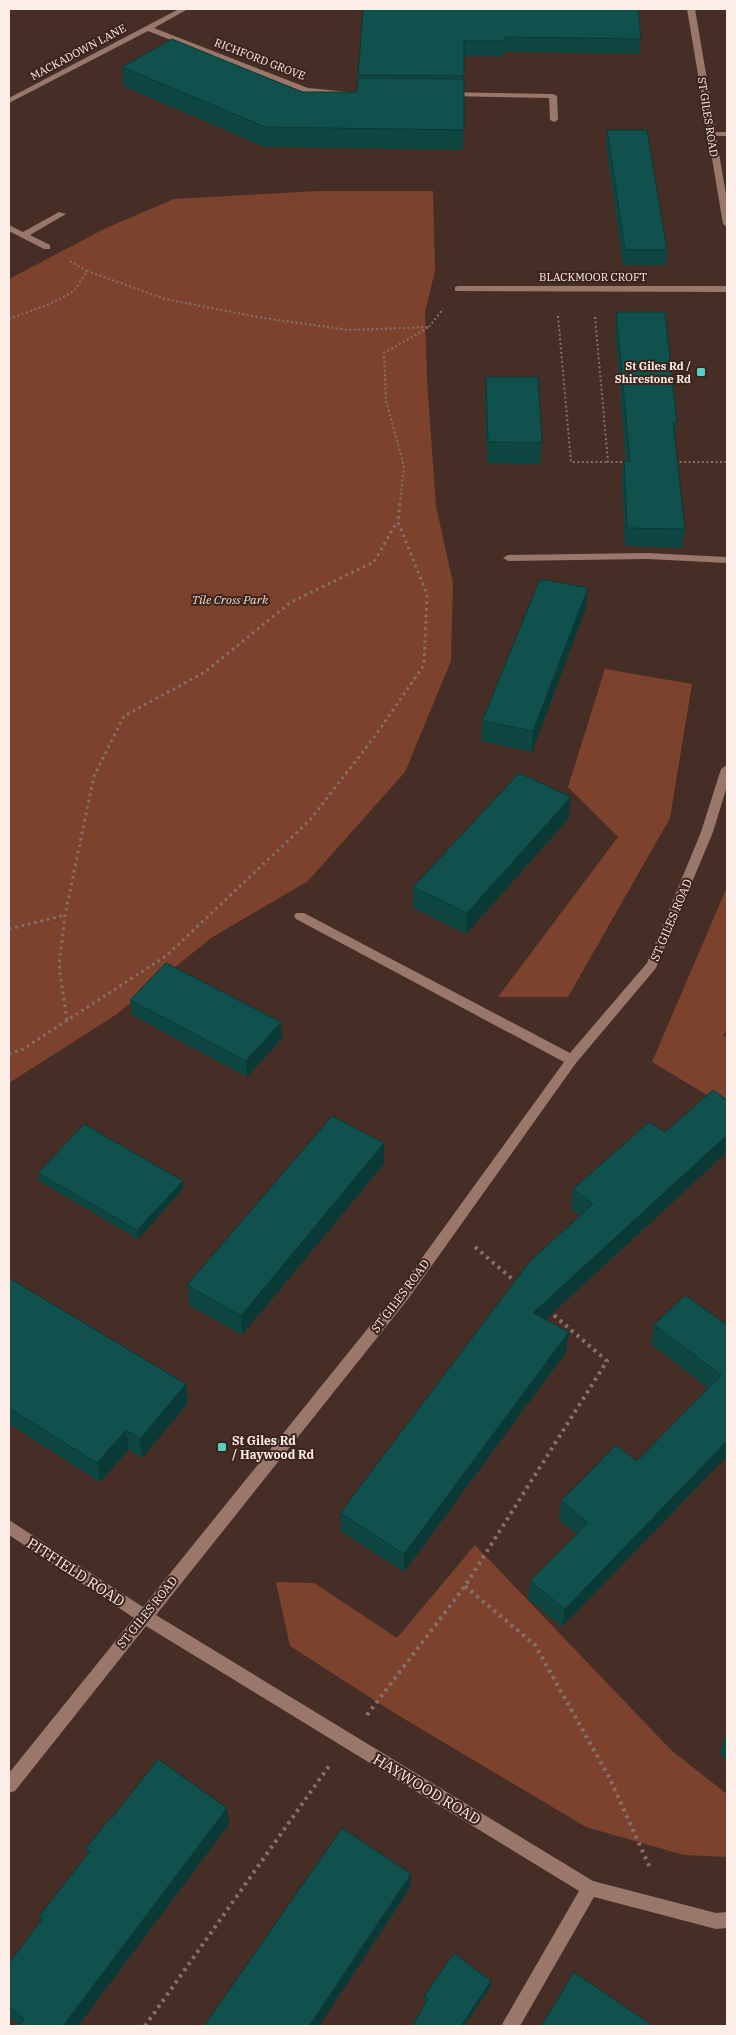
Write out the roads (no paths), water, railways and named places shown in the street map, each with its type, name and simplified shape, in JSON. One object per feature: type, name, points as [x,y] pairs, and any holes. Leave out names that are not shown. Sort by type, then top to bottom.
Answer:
[{"type":"street","name":"MACKADOWN LANE","points":[[9,101],[184,9]]},
{"type":"street","name":"ST GILES ROAD","points":[[691,9],[710,134],[727,224]]},
{"type":"street","name":"RICHFORD GROVE","points":[[148,28],[307,90],[354,94]]},
{"type":"street","points":[[436,94],[553,96],[554,120]]},
{"type":"street","points":[[710,134],[727,134]]},
{"type":"street","points":[[23,235],[62,214]]},
{"type":"street","points":[[9,228],[47,247]]},
{"type":"street","name":"BLACKMOOR CROFT","points":[[458,289],[727,289]]},
{"type":"street","points":[[508,558],[647,556],[727,560]]},
{"type":"street","name":"ST GILES ROAD","points":[[9,1785],[403,1295],[572,1060],[652,965],[707,832],[727,769]]},
{"type":"street","points":[[300,916],[572,1060]]},
{"type":"street","name":"PITFIELD ROAD","points":[[9,1527],[144,1616]]},
{"type":"street","name":"HAYWOOD ROAD","points":[[144,1616],[590,1888],[716,1921],[727,1920]]},
{"type":"street","points":[[510,2026],[590,1888]]},
{"type":"place","name":"St Giles Rd / Shirestone Rd","points":[[701,372]]},
{"type":"place","name":"St Giles Rd / Haywood Rd","points":[[222,1447]]},
{"type":"park label","name":"Tile Cross Park","points":[[230,599]]}]
